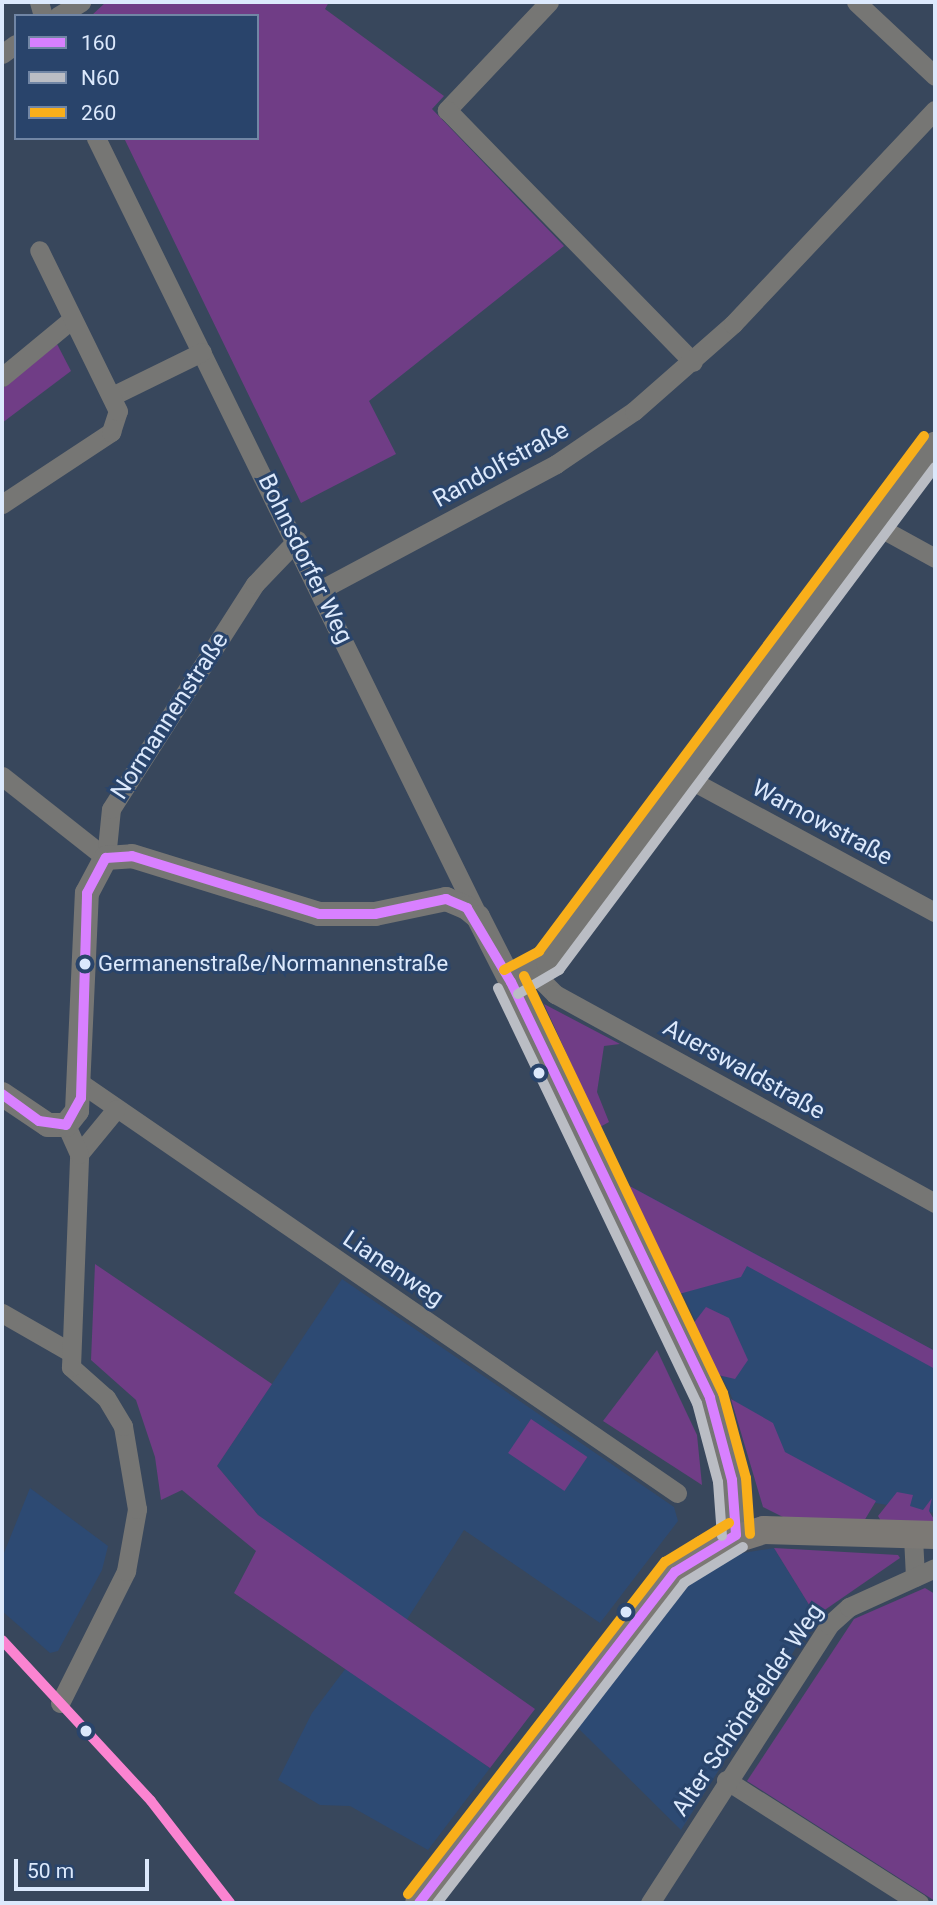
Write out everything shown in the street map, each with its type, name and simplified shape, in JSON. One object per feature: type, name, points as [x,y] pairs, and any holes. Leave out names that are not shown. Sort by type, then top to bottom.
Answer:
[{"type":"main road","points":[[419,1903],[675,1572],[736,1535],[764,1530],[924,1536]]},
{"type":"street","points":[[61,14],[81,2]]},
{"type":"street","points":[[550,2],[447,110],[573,236],[693,362]]},
{"type":"street","points":[[856,2],[935,76]]},
{"type":"street","name":"Randolfstraße","points":[[320,590],[556,464],[693,362],[935,110]]},
{"type":"street","name":"Bohnsdorfer Weg","points":[[97,140],[297,540],[710,1398],[732,1480],[736,1535]]},
{"type":"street","points":[[2,504],[111,432],[118,411],[38,250]]},
{"type":"street","points":[[2,377],[72,319]]},
{"type":"street","points":[[112,396],[202,352]]},
{"type":"street","points":[[511,982],[534,973],[935,444]]},
{"type":"street","points":[[875,525],[935,558]]},
{"type":"street","name":"Normannenstraße","points":[[66,1125],[77,1111],[82,1084],[87,893],[106,858],[111,809],[255,584],[297,540]]},
{"type":"street","points":[[2,776],[106,858],[131,856],[320,914],[375,914],[446,899],[478,917]]},
{"type":"street","name":"Warnowstraße","points":[[685,777],[935,912]]},
{"type":"street","name":"Auerswaldstraße","points":[[534,973],[555,993],[935,1203]]},
{"type":"street","name":"Lianenweg","points":[[82,1084],[677,1493]]},
{"type":"street","points":[[2,1094],[39,1121],[66,1125],[79,1154],[69,1352],[71,1367],[106,1398],[123,1426],[137,1509],[126,1571],[60,1703]]},
{"type":"street","points":[[79,1154],[116,1109]]},
{"type":"street","points":[[2,1313],[69,1352]]},
{"type":"street","points":[[915,1577],[924,1536]]},
{"type":"street","name":"Alter Schönefelder Weg","points":[[650,1903],[726,1780],[829,1625],[849,1607],[935,1568]]},
{"type":"street","points":[[726,1780],[919,1903]]},
{"type":"shaded area","points":[[106,2],[329,2],[325,9],[444,96],[432,109],[564,246],[369,401],[396,454],[301,503],[125,140],[259,140],[259,14],[93,14]]},
{"type":"shaded area","points":[[57,344],[71,371],[2,423],[2,389]]},
{"type":"shaded area","points":[[544,1004],[620,1044],[604,1046],[597,1092],[609,1122],[600,1127]]},
{"type":"shaded area","points":[[624,1183],[935,1351],[935,1369],[747,1266],[741,1277],[679,1294]]},
{"type":"shaded area","points":[[632,1187],[935,1351],[935,1513],[774,1486]]},
{"type":"shaded area","points":[[95,1264],[272,1384],[217,1466],[258,1515],[535,1709],[490,1768],[234,1593],[256,1551],[182,1490],[161,1500],[155,1457],[136,1400],[91,1360]]},
{"type":"shaded area","points":[[342,1279],[674,1507],[678,1521],[600,1623],[464,1530],[406,1621],[263,1521],[217,1466]]},
{"type":"shaded area","points":[[706,1307],[729,1318],[748,1360],[735,1379],[718,1375],[693,1324]]},
{"type":"shaded area","points":[[657,1350],[697,1435],[702,1485],[603,1421]]},
{"type":"shaded area","points":[[731,1399],[773,1423],[785,1452],[876,1501],[864,1521],[783,1517],[763,1507]]},
{"type":"shaded area","points":[[531,1419],[587,1457],[564,1491],[508,1453]]},
{"type":"shaded area","points":[[30,1488],[108,1546],[102,1570],[58,1651],[50,1653],[2,1611],[2,1558]]},
{"type":"shaded area","points":[[897,1492],[913,1495],[910,1506],[923,1510],[932,1498],[929,1511],[935,1521],[881,1521],[878,1516]]},
{"type":"shaded area","points":[[774,1548],[816,1616],[681,1830],[578,1728],[689,1582],[737,1554]]},
{"type":"shaded area","points":[[774,1548],[898,1555],[900,1558],[816,1616]]},
{"type":"shaded area","points":[[925,1588],[935,1594],[935,1901],[747,1781],[854,1619]]},
{"type":"shaded area","points":[[346,1668],[490,1768],[428,1850],[350,1806],[320,1805],[278,1780],[312,1713]]},
{"type":"transit line","name":"260","points":[[504,970],[539,951],[924,436]]},
{"type":"transit line","name":"N60","points":[[518,994],[559,970],[935,467]]},
{"type":"transit line","name":"160","points":[[66,1125],[81,1098],[87,893],[106,858],[132,856],[319,914],[375,914],[446,899],[467,908],[511,982],[710,1398],[732,1480],[736,1535]]},
{"type":"transit line","name":"260","points":[[524,976],[723,1393],[746,1478],[750,1534]]},
{"type":"transit line","name":"N60","points":[[498,988],[697,1403],[718,1482],[722,1536]]},
{"type":"transit line","name":"160","points":[[2,1094],[39,1121],[66,1125]]},
{"type":"transit line","name":"260","points":[[408,1894],[665,1562],[729,1523]]},
{"type":"transit line","name":"160","points":[[419,1903],[675,1572],[736,1535]]},
{"type":"transit line","name":"N60","points":[[437,1903],[684,1583],[743,1547]]},
{"type":"transit line","points":[[2,1640],[151,1801],[230,1903]]},
{"type":"place","name":"Germanenstraße/Normannenstraße","points":[[85,964]]}]
